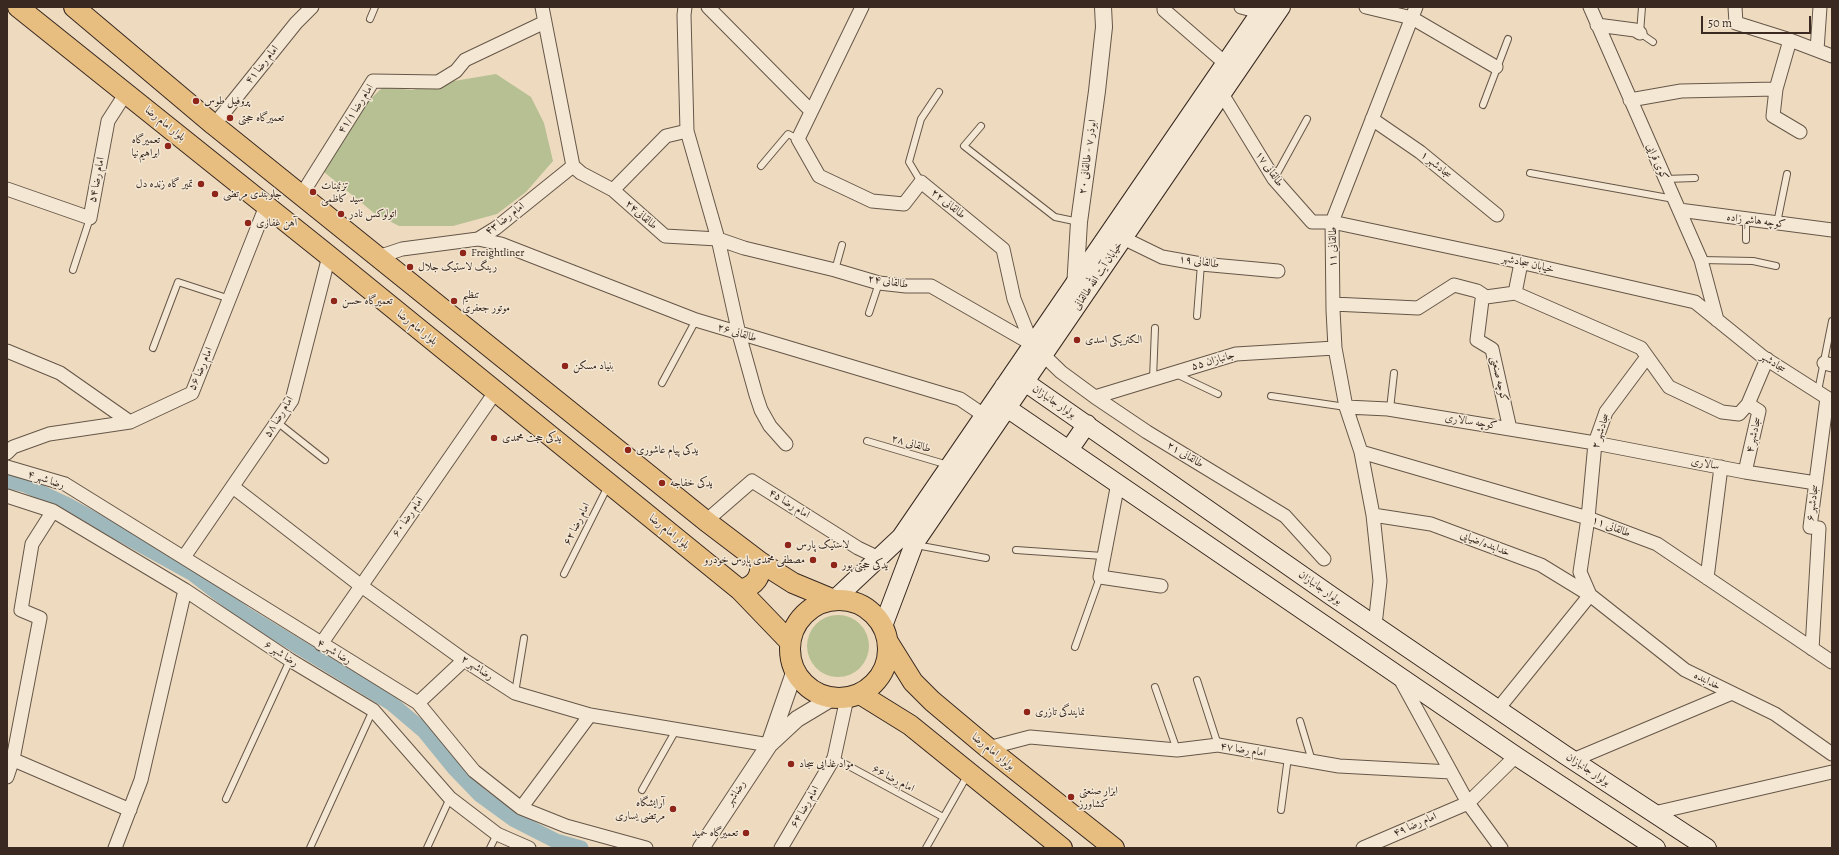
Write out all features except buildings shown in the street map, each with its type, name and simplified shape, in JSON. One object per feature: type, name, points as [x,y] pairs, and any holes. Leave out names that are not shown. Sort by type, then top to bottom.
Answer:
[{"type":"main road","name":"بلوار امام رضا","points":[[18,7],[329,256],[740,590],[790,642]]},
{"type":"main road","points":[[74,7],[214,125],[302,194],[706,521],[760,562],[793,583],[834,600]]},
{"type":"main road","name":"خیابان آیت الله طالقانی","points":[[907,541],[990,419],[1004,386],[1076,308],[1281,7]]},
{"type":"main road","name":"خیابان آیت الله طالقانی","points":[[907,541],[950,466],[990,419],[1007,408],[1025,382],[1037,349],[1075,283],[1262,9]]},
{"type":"main road","name":"بولوار جانبازان","points":[[1004,386],[1025,382],[1375,625],[1573,760],[1707,848]]},
{"type":"main road","points":[[1004,386],[1007,408],[1516,756],[1656,848]]},
{"type":"main road","points":[[1069,450],[1087,424]]},
{"type":"main road","points":[[834,600],[879,558],[907,541]]},
{"type":"main road","points":[[846,696],[870,687],[882,672],[888,655],[886,634],[907,541]]},
{"type":"main road","points":[[740,590],[752,586],[756,581],[760,575],[760,562]]},
{"type":"main road","points":[[886,634],[876,616],[867,608],[846,600],[834,600],[818,604],[805,613],[795,627],[790,642],[790,656],[795,670],[804,683],[817,693],[846,696],[910,725],[1062,848]]},
{"type":"main road","name":"بولوار امام رضا","points":[[886,634],[913,682],[932,701],[988,748],[1114,848]]},
{"type":"main road","points":[[910,725],[919,710],[932,701]]},
{"type":"main road","points":[[1607,815],[1622,792]]},
{"type":"street","name":"امام رضا ۴۱","points":[[214,125],[296,23],[312,7]]},
{"type":"street","points":[[542,7],[573,166]]},
{"type":"street","points":[[685,7],[687,131],[718,239],[739,334],[761,410],[770,426],[786,444]]},
{"type":"street","points":[[708,7],[811,111]]},
{"type":"street","points":[[798,139],[862,7]]},
{"type":"street","name":"ابوذر ۷ - طالقانی ۲۰","points":[[1076,308],[1075,283],[1079,222],[1104,34],[1103,7]]},
{"type":"street","points":[[1164,7],[1164,10],[1225,63]]},
{"type":"street","points":[[1241,7],[1262,9]]},
{"type":"street","points":[[1366,7],[1414,13],[1496,67]]},
{"type":"street","name":"کوی قرایی","points":[[1590,7],[1701,260],[1717,320]]},
{"type":"street","points":[[1735,7],[1736,23],[1790,40],[1832,56]]},
{"type":"street","points":[[1818,50],[1820,7]]},
{"type":"street","name":"طالقانی ۱۱","points":[[1375,625],[1380,581],[1373,515],[1361,452],[1346,407],[1335,348],[1332,222],[1414,13]]},
{"type":"street","name":"امام رضا ۴۱/۱","points":[[302,194],[373,81],[438,82],[456,71],[465,60],[545,22]]},
{"type":"street","points":[[1597,25],[1635,30],[1640,34]]},
{"type":"street","points":[[1790,40],[1776,89],[1773,116],[1800,132]]},
{"type":"street","points":[[1630,100],[1681,91],[1776,89]]},
{"type":"street","name":"امام رضا ۵۴","points":[[90,218],[108,121],[126,93]]},
{"type":"street","name":"طالقانی ۱۷","points":[[1222,94],[1274,179],[1312,222],[1332,222]]},
{"type":"street","name":"سجادشهر ۱","points":[[1372,119],[1420,152],[1497,215]]},
{"type":"street","points":[[613,190],[666,136],[687,131]]},
{"type":"street","name":"طالقانی ۲۲","points":[[798,139],[819,176],[872,201],[904,204],[921,182],[1004,249],[1014,299],[1037,349]]},
{"type":"street","name":"طالقانی۲۴","points":[[573,166],[581,173],[613,190],[665,236],[718,239]]},
{"type":"street","name":"امام رضا ۴۳","points":[[378,257],[402,249],[478,239],[496,228],[573,166]]},
{"type":"street","points":[[7,190],[90,218]]},
{"type":"street","name":"کوچه هاشم زاده","points":[[1677,204],[1746,220],[1832,230]]},
{"type":"street","name":"امام رضا ۵۶","points":[[7,453],[13,447],[49,434],[130,422],[192,393],[266,206]]},
{"type":"street","name":"خیابان سجادشهر","points":[[1332,222],[1695,302],[1717,320]]},
{"type":"street","name":"طالقانی ۱۹","points":[[1123,238],[1162,257],[1201,264],[1278,271]]},
{"type":"street","name":"طالقانی ۲۶","points":[[478,239],[501,244],[696,320],[960,399],[990,419]]},
{"type":"street","name":"طالقانی ۲۴","points":[[718,239],[744,248],[836,270],[879,283],[906,286],[931,286],[1037,349]]},
{"type":"street","name":"امام رضا ۵۸","points":[[184,558],[292,400],[329,256]]},
{"type":"street","points":[[1515,292],[1522,263]]},
{"type":"street","points":[[1333,304],[1418,308],[1454,285],[1477,291],[1486,297],[1515,292],[1641,348],[1669,387],[1702,403],[1722,412],[1740,414],[1748,404]]},
{"type":"street","name":"کوچه صنعتی","points":[[1486,297],[1482,300],[1477,340],[1492,349],[1510,428]]},
{"type":"street","name":"سجادشهر","points":[[1717,320],[1766,359],[1826,397]]},
{"type":"street","name":"جانبازان ۵۵","points":[[1095,397],[1153,378],[1236,354],[1335,348]]},
{"type":"street","name":"طالقانی ۲۱","points":[[1037,349],[1061,372],[1095,397],[1147,432],[1285,516],[1324,559]]},
{"type":"street","points":[[7,351],[60,374],[130,422]]},
{"type":"street","name":"سجادشهر ۲","points":[[1590,595],[1580,572],[1588,518],[1595,443],[1606,412],[1647,357]]},
{"type":"street","name":"سجادشهر ۴","points":[[1745,472],[1759,411],[1748,404],[1766,359]]},
{"type":"street","name":"امام رضا ۶۰","points":[[321,644],[360,585],[496,391]]},
{"type":"street","name":"سجادشهر ۶","points":[[1812,649],[1819,528],[1810,527],[1826,397]]},
{"type":"street","name":"کوچه سالاری","points":[[1346,407],[1390,409],[1595,443]]},
{"type":"street","name":"سالاری","points":[[1595,443],[1721,468],[1816,483]]},
{"type":"street","name":"طالقانی ۱۱","points":[[1361,452],[1588,518],[1657,544],[1832,662]]},
{"type":"street","name":"رضا شهر ۴","points":[[7,467],[65,484],[418,703],[474,771],[521,808],[566,826],[646,848]]},
{"type":"street","points":[[1707,578],[1721,468]]},
{"type":"street","name":"امام رضا ۴۵","points":[[706,521],[752,481],[858,548],[879,558]]},
{"type":"street","points":[[1118,483],[1100,577],[1161,586]]},
{"type":"street","name":"رضاشهر ۲","points":[[233,487],[360,585],[464,660],[515,693],[590,715],[676,730],[771,743]]},
{"type":"street","name":"رضا شهر ۶","points":[[7,496],[53,511],[185,590],[290,660],[373,710],[450,798],[497,834],[529,848]]},
{"type":"street","points":[[7,777],[40,618],[21,610],[32,544],[53,511]]},
{"type":"street","name":"خدابنده/ضیایی","points":[[1373,515],[1431,524],[1541,565],[1590,595]]},
{"type":"street","points":[[115,848],[141,780],[185,590]]},
{"type":"street","points":[[1498,709],[1590,595]]},
{"type":"street","name":"خدابنده","points":[[1590,595],[1684,670],[1775,714],[1832,754]]},
{"type":"street","points":[[418,703],[464,660]]},
{"type":"street","points":[[771,743],[795,670]]},
{"type":"street","points":[[1398,675],[1468,803],[1501,848]]},
{"type":"street","points":[[1573,760],[1732,693]]},
{"type":"street","points":[[771,743],[797,719],[846,696]]},
{"type":"street","name":"امام رضا ۶۴","points":[[781,848],[834,758],[846,696]]},
{"type":"street","points":[[521,808],[590,715]]},
{"type":"street","name":"امام رضا ۴۷","points":[[988,748],[1030,737],[1177,750],[1218,745],[1339,766],[1451,772]]},
{"type":"street","name":"رضاشهر","points":[[700,848],[771,743]]},
{"type":"street","points":[[1468,803],[1516,756]]},
{"type":"street","points":[[10,758],[130,810]]},
{"type":"street","points":[[1654,813],[1832,772]]},
{"type":"street","name":"امام رضا ۴۹","points":[[1362,848],[1468,803]]},
{"type":"lane","points":[[370,19],[375,7]]},
{"type":"lane","points":[[1642,7],[1640,34],[1653,42]]},
{"type":"lane","points":[[1483,105],[1496,67],[1508,39]]},
{"type":"lane","points":[[921,182],[909,162],[921,120],[939,92]]},
{"type":"lane","points":[[1274,179],[1307,119]]},
{"type":"lane","points":[[981,126],[964,146],[1055,217],[1079,222]]},
{"type":"lane","points":[[761,166],[788,134],[798,139]]},
{"type":"lane","points":[[1530,173],[1677,204]]},
{"type":"lane","points":[[1777,224],[1787,174]]},
{"type":"lane","points":[[1665,179],[1695,178]]},
{"type":"lane","name":"امام رضا ۵۴","points":[[73,270],[90,218]]},
{"type":"lane","points":[[1746,220],[1746,240]]},
{"type":"lane","points":[[836,270],[842,245]]},
{"type":"lane","points":[[1701,260],[1753,261],[1776,266]]},
{"type":"lane","points":[[1197,316],[1201,264]]},
{"type":"lane","points":[[153,348],[178,282],[230,299]]},
{"type":"lane","points":[[869,313],[879,283]]},
{"type":"lane","points":[[662,383],[696,320]]},
{"type":"lane","points":[[1826,397],[1832,322]]},
{"type":"lane","points":[[1153,378],[1155,328]]},
{"type":"lane","points":[[1173,373],[1218,394]]},
{"type":"lane","points":[[1390,409],[1394,373]]},
{"type":"lane","points":[[1271,396],[1346,407]]},
{"type":"lane","points":[[278,422],[325,460]]},
{"type":"lane","name":"طالقانی ۲۸","points":[[867,441],[950,466]]},
{"type":"lane","name":"امام رضا ۶۲","points":[[564,574],[609,483]]},
{"type":"lane","points":[[907,541],[986,558]]},
{"type":"lane","points":[[1016,550],[1103,556]]},
{"type":"lane","points":[[1075,647],[1100,577]]},
{"type":"lane","points":[[515,693],[524,638]]},
{"type":"lane","points":[[226,799],[290,660]]},
{"type":"lane","points":[[1197,680],[1218,745]]},
{"type":"lane","points":[[1155,687],[1177,750]]},
{"type":"lane","points":[[310,848],[373,710]]},
{"type":"lane","points":[[1300,721],[1312,761]]},
{"type":"lane","points":[[642,790],[676,730]]},
{"type":"lane","points":[[1281,810],[1288,757]]},
{"type":"lane","name":"امام رضا ۶۶","points":[[834,758],[943,817]]},
{"type":"lane","points":[[926,848],[969,772]]},
{"type":"lane","points":[[427,848],[450,798]]},
{"type":"lane","points":[[490,848],[497,834]]},
{"type":"green space","points":[[496,74],[531,97],[544,123],[553,161],[526,192],[497,214],[453,226],[399,226],[374,213],[324,172],[360,109],[383,87],[412,90]]},
{"type":"green space","points":[[832,615],[844,615],[860,624],[867,634],[869,646],[867,658],[860,668],[844,677],[832,677],[821,672],[812,663],[807,652],[807,640],[812,629],[821,620]]},
{"type":"waterway","points":[[7,481],[25,485],[68,505],[193,574],[245,614],[391,703],[424,731],[454,768],[480,795],[513,819],[556,841],[581,848]]},
{"type":"place","name":"پروفیل طوس","points":[[196,101]]},
{"type":"place","name":"تعمیرگاه حجتی","points":[[230,118]]},
{"type":"place","name":"تعمیرگاه ابراهیم‌نیا","points":[[168,146]]},
{"type":"place","name":"تمیر گاه زنده دل","points":[[201,184]]},
{"type":"place","name":"تزئینات سید کاظمی","points":[[313,192]]},
{"type":"place","name":"جلوبندی مرتضی","points":[[215,194]]},
{"type":"place","name":"اتولوکس نادر","points":[[341,214]]},
{"type":"place","name":"آهن غفاری","points":[[248,223]]},
{"type":"place","name":"Freightliner","points":[[463,253]]},
{"type":"place","name":"رینگ لاستیک جلال","points":[[410,267]]},
{"type":"place","name":"تعمیرگاه حسن","points":[[334,301]]},
{"type":"place","name":"تنظیم موتور جعفری","points":[[454,301]]},
{"type":"place","name":"الکتریکی اسدی","points":[[1077,340]]},
{"type":"place","name":"بنیاد مسکن","points":[[565,366]]},
{"type":"place","name":"یدکی حجت محمدی","points":[[494,438]]},
{"type":"place","name":"یدکی پیام عاشوری","points":[[628,450]]},
{"type":"place","name":"یدکی خفاجه","points":[[662,483]]},
{"type":"place","name":"لاستیک پارس","points":[[788,545]]},
{"type":"place","name":"مصطفی محمدی پارس خودرو","points":[[813,560]]},
{"type":"place","name":"یدکی حجتی پور","points":[[834,565]]},
{"type":"place","name":"نمایندگی تازری","points":[[1027,712]]},
{"type":"place","name":"مواد غذایی سجاد","points":[[791,764]]},
{"type":"place","name":"ابزار صنعتی کشاورز","points":[[1071,797]]},
{"type":"place","name":"آرایشگاه مرتضی یساری","points":[[673,809]]},
{"type":"place","name":"تعمیرگاه حمید","points":[[746,833]]}]
